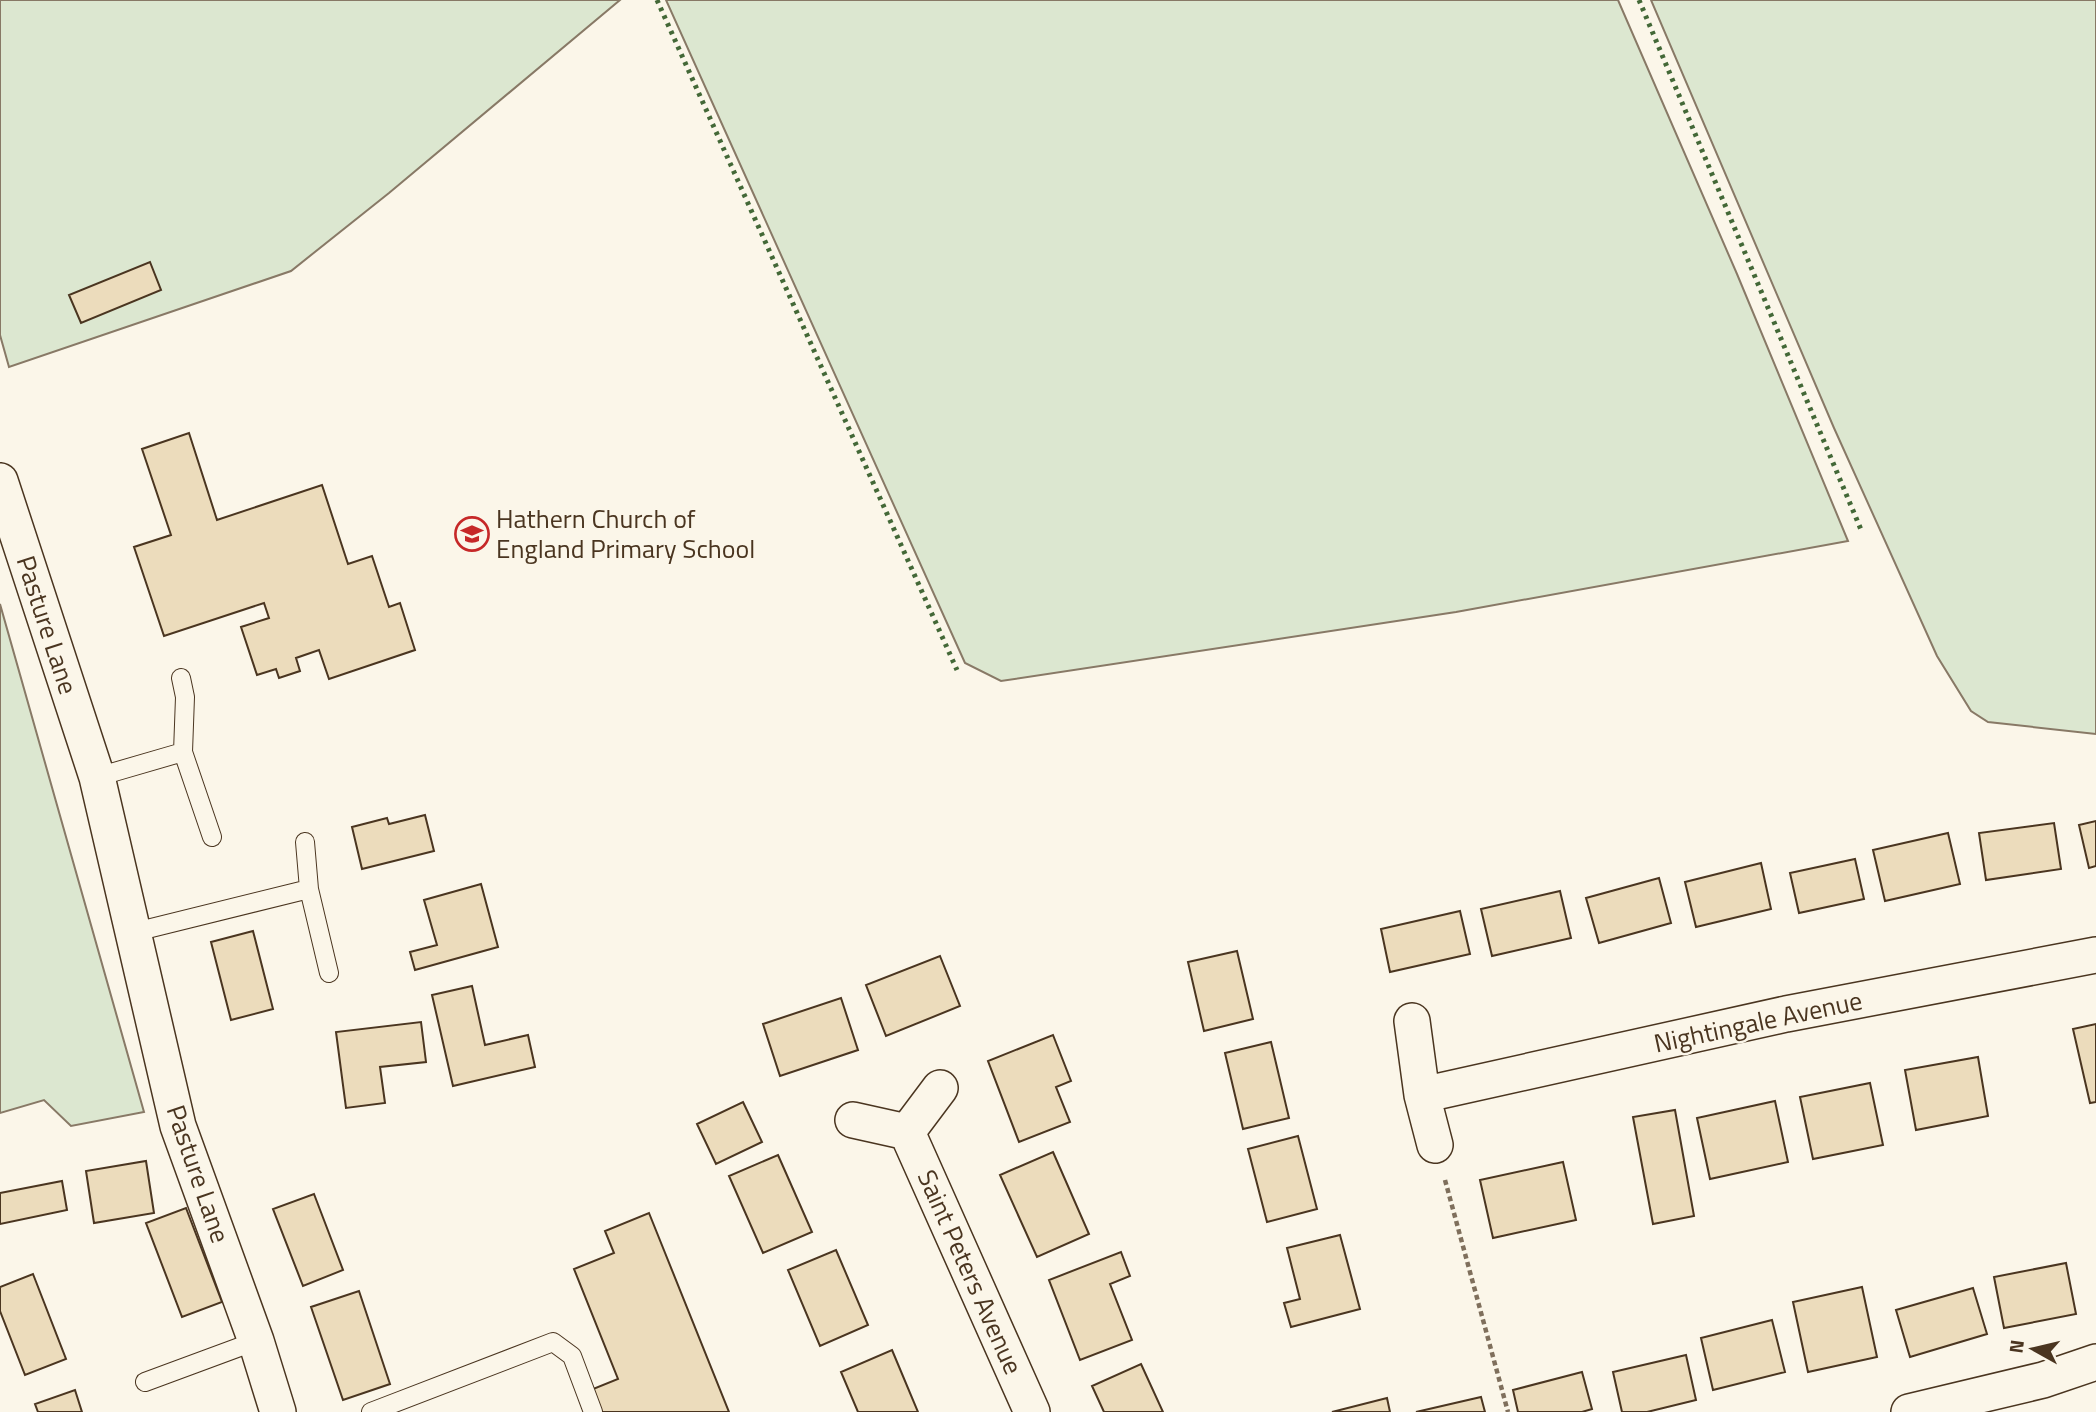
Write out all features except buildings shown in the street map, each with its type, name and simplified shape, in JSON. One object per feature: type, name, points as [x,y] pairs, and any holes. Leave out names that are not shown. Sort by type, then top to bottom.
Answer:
[{"type":"street","name":"Pasture Lane","points":[[0,481],[97,777],[178,1126],[256,1341],[278,1412]]},
{"type":"street","name":"Nightingale Avenue","points":[[1422,1095],[1786,1014],[2096,956]]},
{"type":"street","points":[[1412,1021],[1422,1095],[1435,1145]]},
{"type":"street","points":[[853,1120],[908,1132],[940,1088]]},
{"type":"street","name":"Saint Peters Avenue","points":[[908,1132],[1032,1412]]},
{"type":"street","points":[[1909,1412],[2043,1380],[2096,1362]]},
{"type":"lane","points":[[181,678],[185,697],[183,752],[212,837]]},
{"type":"lane","points":[[97,777],[183,752]]},
{"type":"lane","points":[[305,842],[309,889],[329,973]]},
{"type":"lane","points":[[135,932],[309,889]]},
{"type":"lane","points":[[145,1382],[256,1341]]},
{"type":"lane","points":[[371,1412],[553,1342],[572,1356],[593,1412]]},
{"type":"path","points":[[1435,1145],[1508,1412]]},
{"type":"green space","points":[[0,0],[620,0],[389,193],[291,271],[9,367],[0,335]]},
{"type":"green space","points":[[666,0],[1618,0],[1737,274],[1848,541],[1456,612],[1001,681],[965,663]]},
{"type":"green space","points":[[1651,0],[2096,0],[2096,734],[1988,722],[1971,711],[1937,656],[1834,428]]},
{"type":"green space","points":[[0,604],[144,1112],[71,1126],[44,1100],[0,1113]]},
{"type":"hedge","points":[[657,0],[957,670]]},
{"type":"hedge","points":[[1639,0],[1862,532]]},
{"type":"place","name":"Hathern Church of England Primary School","points":[[472,534]]}]
